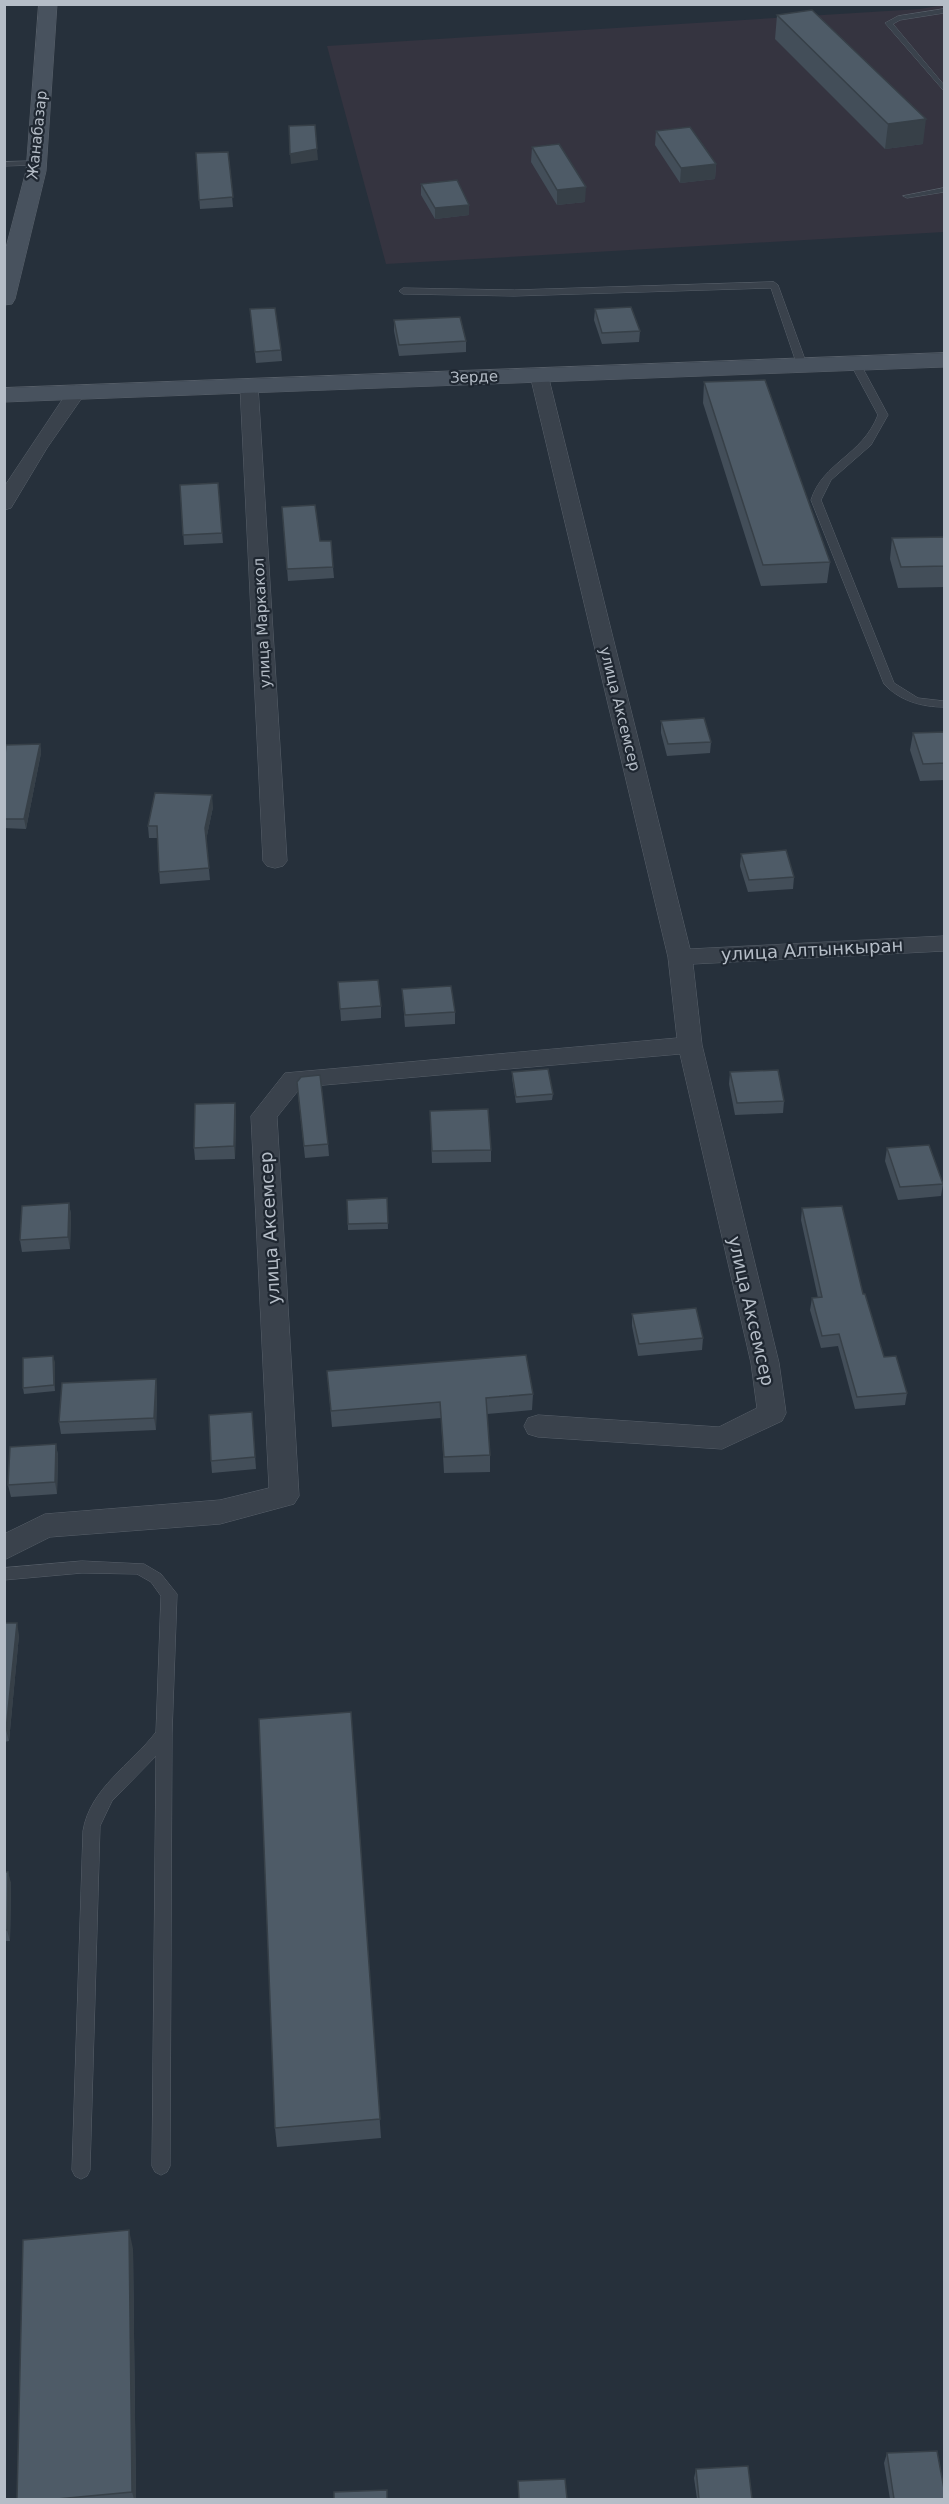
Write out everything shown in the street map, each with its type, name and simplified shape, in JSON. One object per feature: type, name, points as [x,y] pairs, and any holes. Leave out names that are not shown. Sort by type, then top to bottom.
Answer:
[{"type":"street","name":"Жанабазар","points":[[4,299],[36,163],[48,4]]},
{"type":"street","name":"Зерде","points":[[4,395],[945,360]]},
{"type":"street","name":"улица Аксемсер","points":[[538,1426],[722,1438],[772,1413],[765,1363],[690,1046],[680,957],[539,375]]},
{"type":"street","name":"улица Маркакол","points":[[249,386],[275,861]]},
{"type":"street","points":[[4,504],[77,392]]},
{"type":"street","name":"улица Алтынкыран","points":[[680,957],[945,943]]},
{"type":"street","name":"улица Аксемсер","points":[[4,1548],[45,1526],[220,1512],[284,1496],[264,1116],[294,1079],[690,1046]]},
{"type":"lane","points":[[945,11],[898,18],[889,23],[945,89]]},
{"type":"lane","points":[[4,164],[36,163]]},
{"type":"lane","points":[[907,196],[945,190]]},
{"type":"lane","points":[[403,291],[514,293],[774,285],[802,365]]},
{"type":"lane","points":[[855,363],[883,415],[876,432],[861,450],[838,467],[818,488],[816,500],[889,684],[904,697],[926,704],[945,704]]},
{"type":"lane","points":[[4,1574],[82,1567],[139,1568],[156,1578],[169,1594],[164,1734],[161,2166]]},
{"type":"lane","points":[[81,2170],[89,1864],[93,1822],[108,1792],[154,1749],[164,1734]]},
{"type":"shaded area","points":[[944,5],[944,232],[386,264],[327,46],[920,9]]},
{"type":"building","points":[[812,10],[926,119],[888,124],[777,15]]},
{"type":"building","points":[[315,125],[317,149],[290,154],[289,126]]},
{"type":"building","points":[[690,127],[716,164],[681,168],[656,131]]},
{"type":"building","points":[[559,144],[586,187],[557,190],[532,147]]},
{"type":"building","points":[[228,152],[233,197],[199,200],[196,153]]},
{"type":"building","points":[[457,180],[469,205],[435,208],[421,184]]},
{"type":"building","points":[[631,307],[640,331],[602,333],[595,309]]},
{"type":"building","points":[[275,308],[281,350],[255,352],[250,309]]},
{"type":"building","points":[[460,317],[466,341],[399,345],[394,320]]},
{"type":"building","points":[[765,380],[830,562],[763,565],[704,382]]},
{"type":"building","points":[[218,483],[222,533],[183,535],[180,485]]},
{"type":"building","points":[[315,505],[320,541],[331,541],[333,567],[287,569],[282,507]]},
{"type":"building","points":[[945,537],[945,566],[901,567],[892,538]]},
{"type":"building","points":[[704,718],[711,742],[668,744],[661,721]]},
{"type":"building","points":[[945,732],[945,763],[923,764],[913,733]]},
{"type":"building","points":[[40,744],[24,819],[4,819],[6,745]]},
{"type":"building","points":[[155,793],[212,795],[205,828],[209,868],[159,872],[157,826],[148,826]]},
{"type":"building","points":[[786,850],[794,877],[749,880],[741,854]]},
{"type":"building","points":[[378,980],[381,1006],[340,1009],[338,982]]},
{"type":"building","points":[[451,986],[455,1012],[405,1015],[402,989]]},
{"type":"building","points":[[548,1069],[553,1094],[516,1097],[512,1072]]},
{"type":"building","points":[[778,1070],[784,1101],[737,1103],[730,1072]]},
{"type":"building","points":[[320,1075],[328,1144],[304,1146],[297,1082],[301,1077]]},
{"type":"building","points":[[235,1103],[234,1146],[194,1148],[195,1104]]},
{"type":"building","points":[[488,1109],[491,1150],[432,1151],[430,1111]]},
{"type":"building","points":[[929,1145],[943,1184],[900,1187],[887,1148]]},
{"type":"building","points":[[387,1198],[388,1223],[348,1224],[347,1200]]},
{"type":"building","points":[[69,1203],[68,1237],[20,1240],[22,1206]]},
{"type":"building","points":[[842,1206],[863,1294],[865,1294],[884,1357],[896,1356],[907,1393],[857,1397],[839,1334],[822,1336],[812,1298],[822,1297],[802,1208]]},
{"type":"building","points":[[696,1308],[703,1338],[639,1344],[632,1314]]},
{"type":"building","points":[[526,1355],[533,1394],[486,1398],[490,1455],[444,1457],[440,1402],[331,1411],[327,1371]]},
{"type":"building","points":[[53,1356],[54,1385],[23,1388],[23,1358]]},
{"type":"building","points":[[156,1379],[154,1418],[59,1422],[62,1383]]},
{"type":"building","points":[[252,1412],[255,1457],[211,1461],[209,1415]]},
{"type":"building","points":[[56,1444],[55,1482],[8,1485],[10,1447]]},
{"type":"building","points":[[4,1623],[17,1623],[6,1730],[4,1730]]},
{"type":"building","points":[[351,1712],[380,2119],[275,2128],[259,1719]]},
{"type":"building","points":[[4,1872],[8,1872],[7,1930],[4,1930]]},
{"type":"building","points":[[129,2230],[132,2492],[57,2499],[17,2499],[23,2240]]},
{"type":"building","points":[[937,2451],[945,2499],[894,2499],[887,2453]]},
{"type":"building","points":[[748,2466],[752,2499],[699,2499],[696,2469]]},
{"type":"building","points":[[565,2479],[567,2499],[519,2499],[518,2481]]},
{"type":"building","points":[[387,2490],[387,2499],[334,2499],[334,2492]]}]
